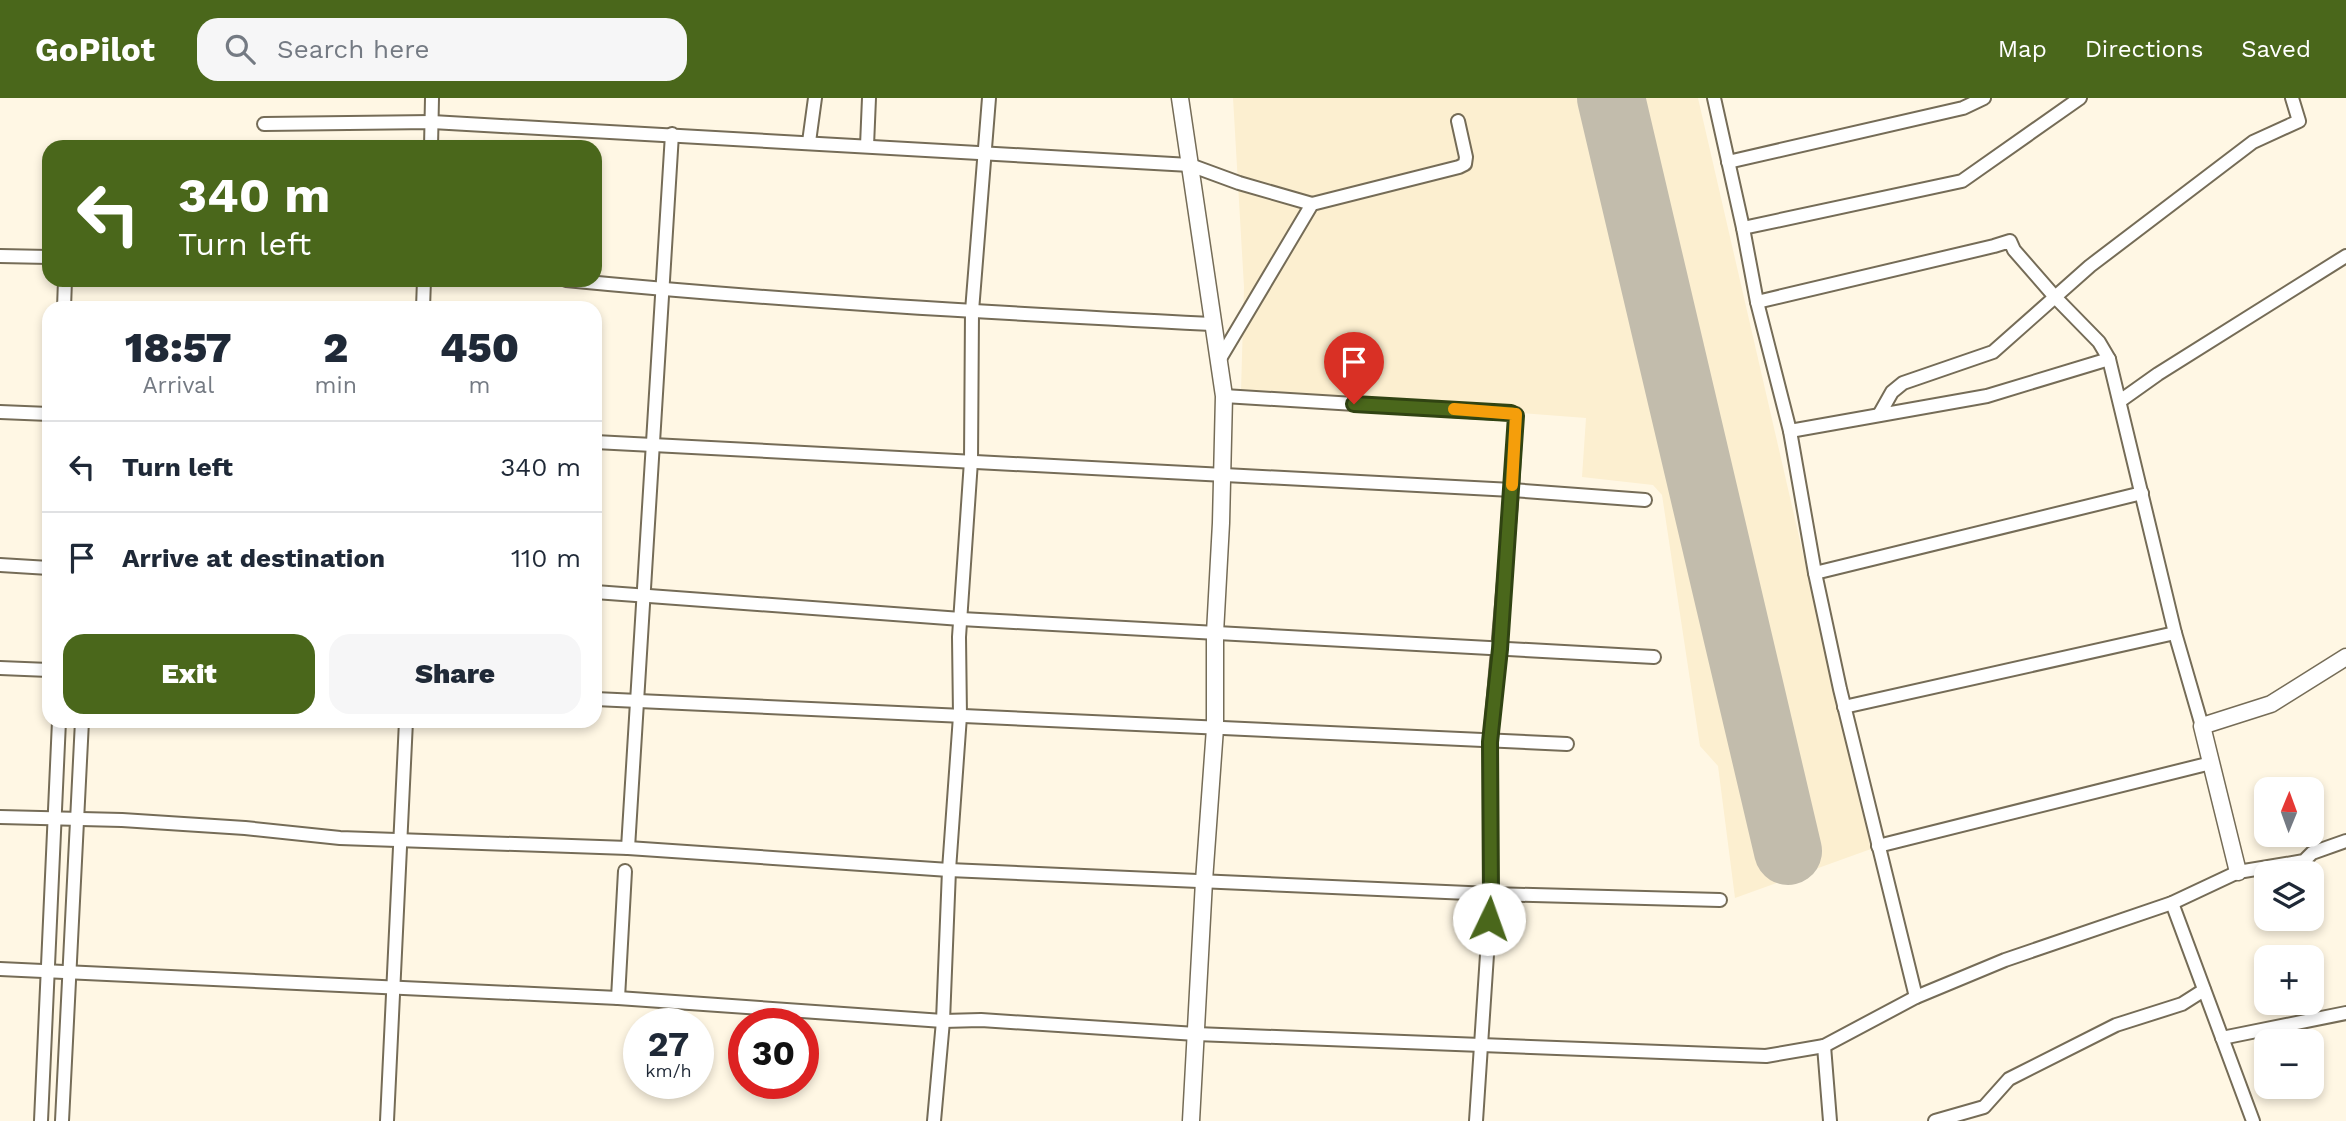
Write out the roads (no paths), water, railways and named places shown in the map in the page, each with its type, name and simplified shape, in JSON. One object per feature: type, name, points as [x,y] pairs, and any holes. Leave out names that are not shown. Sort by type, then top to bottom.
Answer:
[{"type":"street","points":[[431,140],[432,98]]},
{"type":"street","points":[[809,142],[815,98]]},
{"type":"street","points":[[867,146],[869,98]]},
{"type":"street","points":[[934,1121],[943,1021],[949,870],[960,716],[961,619],[971,461],[972,312],[989,98]]},
{"type":"street","points":[[1180,98],[1224,396],[1215,633],[1216,728],[1204,881],[1191,1121]]},
{"type":"street","points":[[1714,98],[1743,228],[1756,302],[1790,431],[1815,573],[1844,707],[1916,997]]},
{"type":"street","points":[[1728,162],[1963,108],[1984,98]]},
{"type":"street","points":[[1743,228],[1962,181],[2080,98]]},
{"type":"street","points":[[1879,415],[1892,392],[1903,383],[1993,352],[2090,266],[2253,142],[2299,121],[2292,98]]},
{"type":"street","points":[[264,124],[432,122],[1190,165],[1312,204],[1465,164],[1466,157],[1458,121]]},
{"type":"street","points":[[628,848],[672,134]]},
{"type":"street","points":[[1217,362],[1312,204]]},
{"type":"street","points":[[1756,302],[2010,240],[2014,250],[2055,297],[2099,342],[2109,359],[2175,633],[2202,726],[2238,872]]},
{"type":"street","points":[[0,256],[42,257]]},
{"type":"street","points":[[2120,401],[2158,373],[2346,256]]},
{"type":"street","points":[[602,283],[972,312],[1212,324]]},
{"type":"street","points":[[1790,431],[1987,396],[2109,359]]},
{"type":"street","points":[[1224,396],[1516,414],[1500,649],[1490,742],[1491,894],[1476,1121]]},
{"type":"street","points":[[0,412],[42,414]]},
{"type":"street","points":[[602,442],[1645,500]]},
{"type":"street","points":[[1815,573],[2142,493]]},
{"type":"street","points":[[0,565],[42,568]]},
{"type":"street","points":[[602,592],[961,619],[1654,657]]},
{"type":"street","points":[[1844,707],[2175,633]]},
{"type":"street","points":[[2202,726],[2272,704],[2346,657]]},
{"type":"street","points":[[0,668],[42,670]]},
{"type":"street","points":[[602,699],[1567,744]]},
{"type":"street","points":[[41,1121],[59,728]]},
{"type":"street","points":[[62,1121],[82,728]]},
{"type":"street","points":[[387,1121],[406,728]]},
{"type":"street","points":[[1878,846],[2211,763]]},
{"type":"street","points":[[0,817],[245,828],[340,838],[628,848],[949,870],[1491,894],[1720,900]]},
{"type":"street","points":[[0,969],[618,998],[943,1021],[981,1020],[1196,1034],[1766,1056],[1824,1046],[1916,997],[2005,960],[2172,903],[2238,872],[2304,861],[2312,853],[2346,841]]},
{"type":"street","points":[[618,998],[625,871]]},
{"type":"street","points":[[2172,903],[2253,1121]]},
{"type":"street","points":[[1935,1121],[1984,1107],[2009,1079],[2116,1025],[2182,1004],[2204,990]]},
{"type":"street","points":[[2222,1038],[2346,1013]]},
{"type":"street","points":[[1824,1046],[1830,1121]]}]
